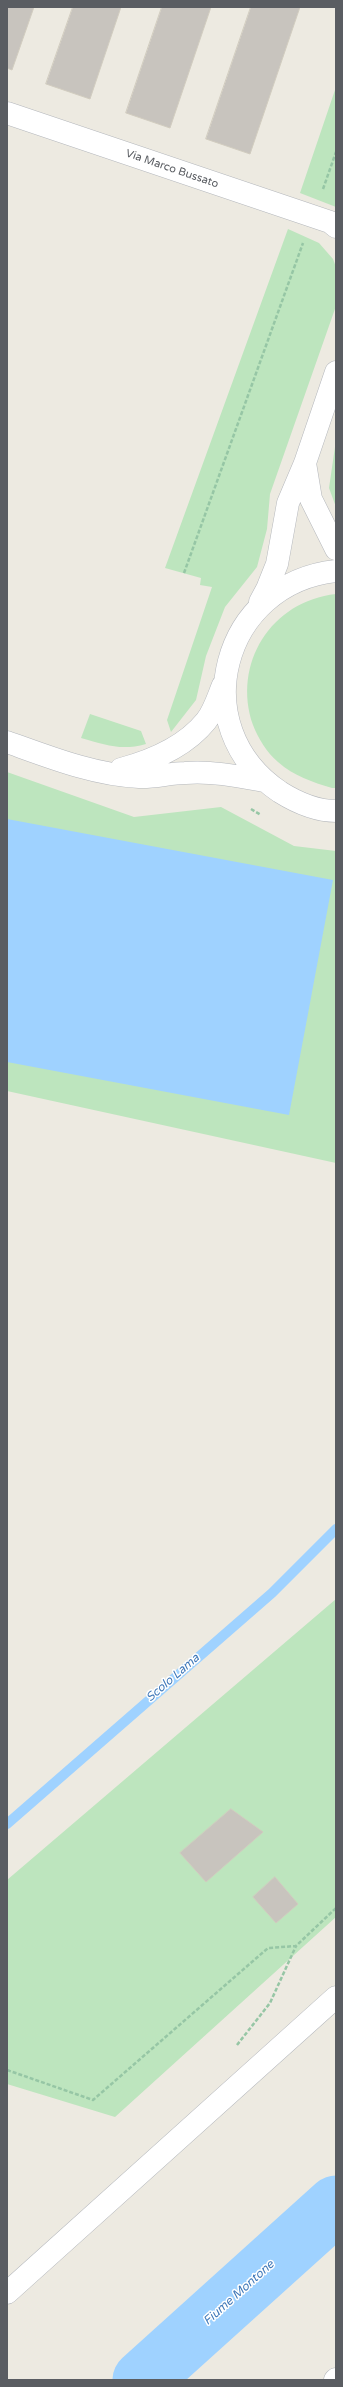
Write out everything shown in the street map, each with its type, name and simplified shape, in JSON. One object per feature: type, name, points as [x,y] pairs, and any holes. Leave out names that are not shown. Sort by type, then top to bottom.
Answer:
[{"type":"street","name":"Via Marco Bussato","points":[[7,113],[330,222],[336,227]]},
{"type":"street","points":[[106,773],[144,763],[179,745],[206,721],[216,702],[224,680],[233,645],[268,589],[277,564],[288,503],[305,463],[336,372]]},
{"type":"street","points":[[305,463],[311,499],[336,549]]},
{"type":"street","points":[[252,613],[280,589],[314,574],[336,571]]},
{"type":"street","points":[[224,680],[227,718],[229,725],[240,752],[264,781],[293,800],[326,811],[336,811]]},
{"type":"street","points":[[7,742],[49,757],[106,773],[140,777],[185,772],[222,773],[264,781]]},
{"type":"street","points":[[7,2293],[336,1997]]},
{"type":"path","points":[[322,193],[336,152]]},
{"type":"path","points":[[184,573],[305,237]]},
{"type":"path","points":[[7,2070],[93,2100],[268,1948],[296,1946],[336,1908]]},
{"type":"green space","points":[[336,87],[336,207],[300,193]]},
{"type":"green space","points":[[288,229],[319,243],[333,259],[336,267],[336,306],[270,494],[267,529],[257,567],[225,607],[206,656],[196,700],[171,732],[167,720],[212,587],[200,585],[201,578],[165,568]]},
{"type":"green space","points":[[336,440],[336,507],[329,488]]},
{"type":"green space","points":[[336,594],[336,788],[332,788],[310,781],[290,771],[278,762],[267,750],[260,740],[253,725],[248,702],[248,680],[253,659],[262,639],[276,622],[293,609],[313,599]]},
{"type":"green space","points":[[90,714],[141,731],[146,744],[121,747],[106,745],[81,738]]},
{"type":"green space","points":[[7,772],[134,817],[221,807],[294,846],[336,851],[336,1163],[7,1091]]},
{"type":"green space","points":[[336,1599],[336,1917],[115,2117],[7,2084],[7,1880]]},
{"type":"water","points":[[7,819],[333,880],[289,1115],[7,1062]]},
{"type":"building","points":[[7,7],[34,7],[12,70],[7,68]]},
{"type":"building","points":[[73,7],[121,7],[90,99],[46,84]]},
{"type":"building","points":[[162,7],[211,7],[170,128],[126,113]]},
{"type":"building","points":[[251,7],[300,7],[250,154],[206,139]]},
{"type":"building","points":[[231,1809],[263,1832],[206,1882],[180,1853]]},
{"type":"building","points":[[275,1877],[298,1904],[276,1923],[253,1897]]},
{"type":"waterway","name":"Scolo Lama","points":[[7,1824],[272,1593],[336,1529]]},
{"type":"waterway","name":"Fiume Montone","points":[[142,2380],[336,2205]]}]
